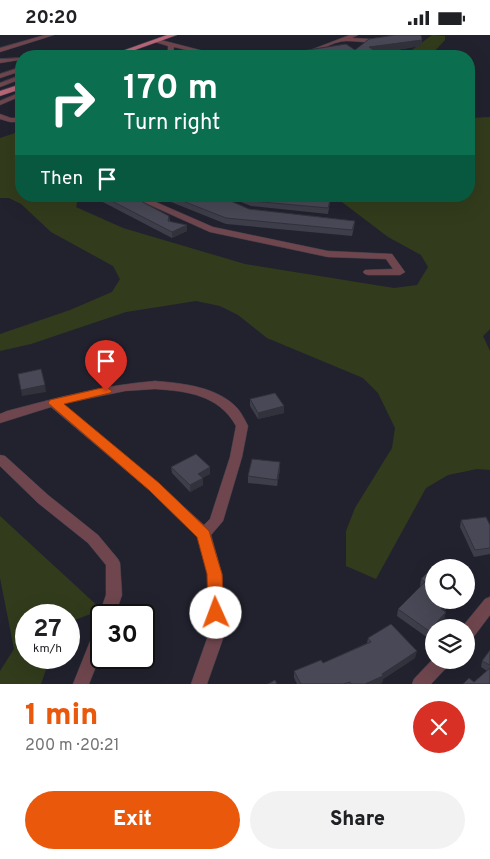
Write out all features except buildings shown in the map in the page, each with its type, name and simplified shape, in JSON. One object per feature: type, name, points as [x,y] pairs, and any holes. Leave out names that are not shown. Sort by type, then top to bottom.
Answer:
[{"type":"main road","points":[[130,50],[174,35]]},
{"type":"main road","points":[[0,94],[15,91]]},
{"type":"street","points":[[0,50],[51,35]]},
{"type":"street","points":[[316,50],[356,35]]},
{"type":"street","points":[[348,39],[364,41],[389,38],[394,35]]},
{"type":"street","points":[[157,41],[191,50]]},
{"type":"street","points":[[170,45],[171,50]]},
{"type":"street","points":[[0,61],[15,60]]},
{"type":"street","points":[[0,76],[15,71]]},
{"type":"street","points":[[2,83],[15,79]]},
{"type":"street","points":[[2,83],[15,88]]},
{"type":"street","points":[[0,103],[15,93]]},
{"type":"street","points":[[0,116],[15,120]]},
{"type":"street","points":[[0,124],[10,120]]},
{"type":"street","points":[[148,202],[210,229],[328,254],[389,256],[400,272],[368,272]]},
{"type":"street","points":[[0,419],[54,403],[106,391],[150,386],[178,386],[208,395],[232,411],[242,426],[236,457],[216,521],[204,535]]},
{"type":"street","points":[[54,403],[154,487],[204,535],[215,574],[217,633],[200,684]]},
{"type":"street","points":[[0,459],[43,499],[93,539],[113,563],[114,595],[111,604]]},
{"type":"street","points":[[475,622],[490,603]]},
{"type":"street","points":[[81,684],[90,662]]},
{"type":"street","points":[[420,684],[434,669]]},
{"type":"green space","points":[[432,35],[445,36],[445,40],[436,50],[412,50]]},
{"type":"green space","points":[[490,117],[490,329],[483,336],[490,351],[490,470],[477,469],[448,475],[426,488],[376,579],[346,566],[346,531],[355,508],[392,448],[395,428],[378,393],[363,378],[267,338],[238,315],[220,306],[196,301],[126,312],[31,344],[0,351],[0,334],[70,310],[112,292],[120,279],[113,266],[51,232],[17,202],[77,202],[76,207],[123,228],[245,264],[394,288],[417,285],[428,267],[421,255],[388,237],[342,202],[475,202],[475,118]]},
{"type":"green space","points":[[15,133],[15,201],[9,198],[0,198],[0,138]]},
{"type":"green space","points":[[0,516],[95,604],[90,604],[90,614],[80,618],[80,604],[15,604],[15,669],[46,669],[41,684],[0,684],[0,671],[14,649],[0,578]]},
{"type":"route","points":[[106,391],[54,403],[154,487],[204,535],[215,574],[216,613]]}]
